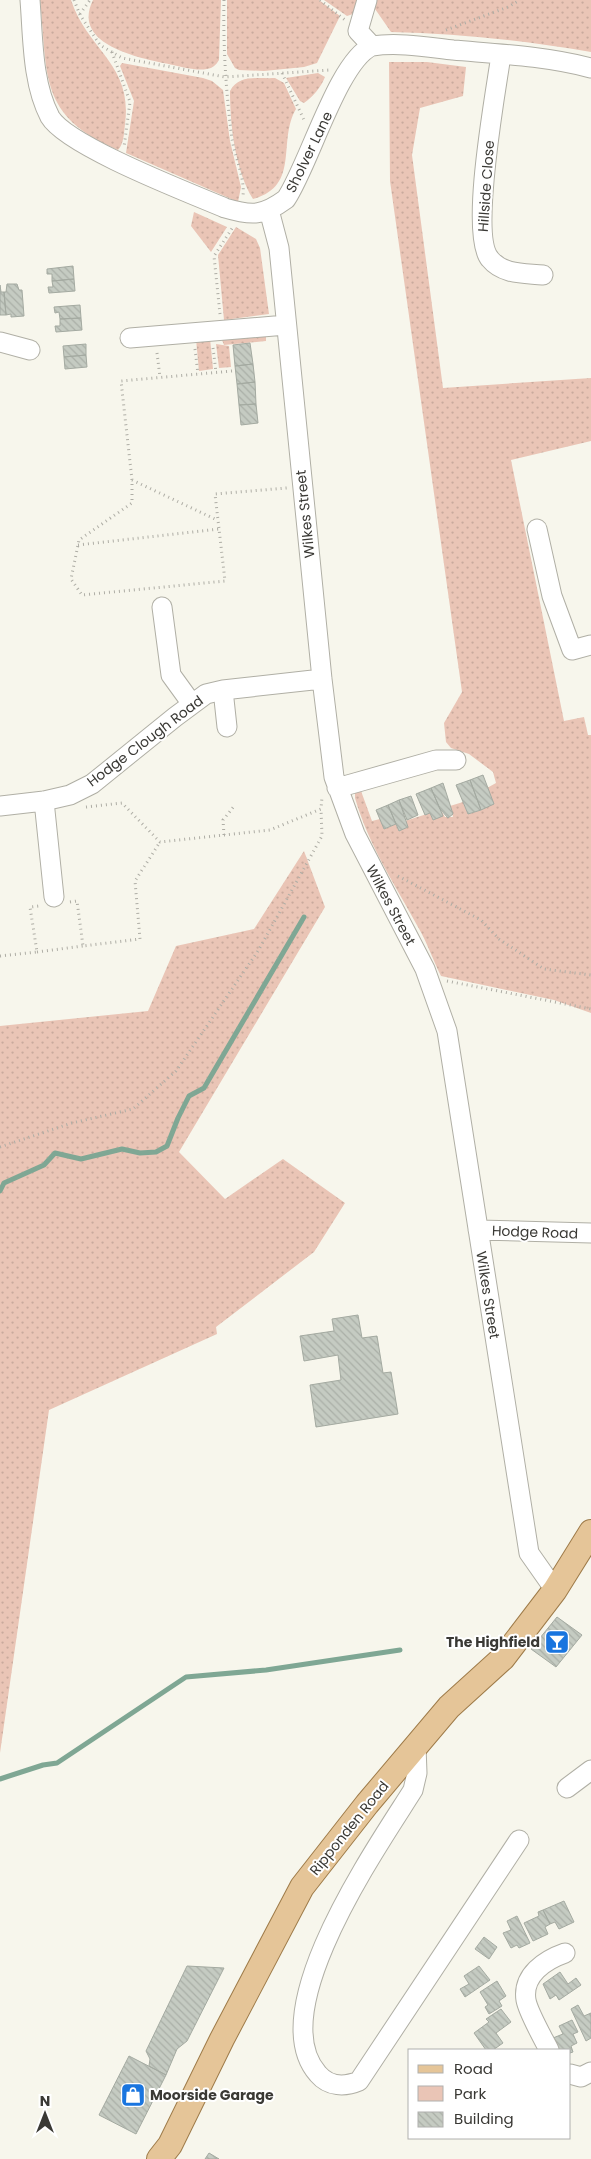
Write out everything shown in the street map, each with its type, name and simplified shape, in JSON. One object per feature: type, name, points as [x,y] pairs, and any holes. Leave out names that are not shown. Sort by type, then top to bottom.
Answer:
[{"type":"main road","name":"Ripponden Road","points":[[159,2159],[170,2145],[222,2039],[302,1887],[367,1804],[449,1707],[503,1658],[555,1590],[591,1532]]},
{"type":"street","name":"Sholver Lane","points":[[30,0],[42,97],[51,118],[68,135],[118,161],[241,213],[258,214],[269,210],[286,199],[292,191],[348,69],[363,50],[372,46]]},
{"type":"street","points":[[367,0],[358,31],[372,46],[431,48],[501,55],[571,63],[591,68]]},
{"type":"street","name":"Hillside Close","points":[[501,55],[485,169],[482,240],[486,254],[496,266],[512,272],[543,275]]},
{"type":"street","name":"Wilkes Street","points":[[269,210],[279,248],[322,680],[337,788],[376,878],[429,980],[447,1031],[529,1553],[555,1590]]},
{"type":"street","points":[[130,338],[286,324]]},
{"type":"street","points":[[0,342],[30,350]]},
{"type":"street","points":[[536,529],[552,596],[572,650],[591,645]]},
{"type":"street","points":[[162,607],[171,675],[192,704]]},
{"type":"street","name":"Hodge Clough Road","points":[[0,806],[44,801],[66,796],[92,784],[206,694],[223,690],[322,680]]},
{"type":"street","points":[[223,690],[227,727]]},
{"type":"street","points":[[337,788],[436,760],[456,760]]},
{"type":"street","points":[[44,801],[54,901]]},
{"type":"street","name":"Hodge Road","points":[[478,1230],[591,1234]]},
{"type":"street","points":[[416,1746],[418,1773],[413,1790],[355,1882],[318,1959],[306,2005],[304,2028],[306,2049],[311,2065],[319,2076],[339,2086],[350,2085],[359,2081],[519,1840]]},
{"type":"street","points":[[567,1788],[591,1770]]},
{"type":"street","points":[[549,2049],[526,2000],[528,1984],[533,1973],[551,1958],[565,1953]]},
{"type":"street","points":[[571,2074],[581,2077],[591,2072]]},
{"type":"path","points":[[74,0],[80,15],[100,45],[122,58],[225,76],[348,69]]},
{"type":"path","points":[[80,15],[90,0]]},
{"type":"path","points":[[198,374],[209,331],[214,256],[241,213],[244,186],[234,150],[225,76],[224,0]]},
{"type":"path","points":[[320,0],[358,31]]},
{"type":"path","points":[[431,48],[436,34],[508,7],[520,0]]},
{"type":"path","points":[[112,52],[129,93],[130,102],[126,138],[118,161]]},
{"type":"path","points":[[282,73],[314,142]]},
{"type":"path","points":[[209,331],[216,372]]},
{"type":"path","points":[[154,336],[160,377]]},
{"type":"path","points":[[232,370],[121,381],[132,480],[132,503],[78,540],[71,579],[82,595],[225,581],[215,494],[302,486]]},
{"type":"path","points":[[132,480],[218,520]]},
{"type":"path","points":[[78,545],[219,529]]},
{"type":"path","points":[[0,1147],[72,1123],[133,1109],[176,1071],[258,951],[322,836],[322,788],[337,788]]},
{"type":"path","points":[[66,796],[67,810],[122,803],[160,842]]},
{"type":"path","points":[[224,835],[223,820],[235,805]]},
{"type":"path","points":[[160,842],[270,830],[322,809]]},
{"type":"path","points":[[0,956],[140,939],[135,881],[160,842]]},
{"type":"path","points":[[376,878],[387,871],[481,920],[499,939],[544,969],[591,975]]},
{"type":"path","points":[[37,952],[30,907],[54,901],[77,901],[83,946]]},
{"type":"path","points":[[429,980],[445,980],[591,1010]]},
{"type":"green space","points":[[40,0],[71,0],[79,18],[116,72],[122,86],[126,104],[123,138],[118,150],[92,137],[73,123],[60,108],[52,91],[47,72]]},
{"type":"green space","points":[[93,0],[221,0],[219,60],[211,68],[194,69],[145,59],[113,48],[100,39],[92,29],[89,16]]},
{"type":"green space","points":[[227,0],[319,0],[340,16],[317,63],[304,67],[264,71],[239,70],[235,68],[227,54]]},
{"type":"green space","points":[[324,0],[359,0],[353,14],[347,16]]},
{"type":"green space","points":[[375,0],[591,0],[591,52],[491,38],[391,32],[373,6]]},
{"type":"green space","points":[[389,62],[427,62],[466,67],[463,96],[420,108],[412,155],[443,388],[591,378],[591,441],[511,460],[564,721],[584,717],[588,735],[591,735],[591,1013],[554,1000],[441,976],[421,933],[367,832],[355,798],[355,793],[361,791],[372,821],[380,819],[384,829],[396,824],[399,831],[407,827],[405,821],[430,813],[433,820],[442,816],[440,809],[445,817],[453,817],[450,806],[463,802],[468,814],[481,810],[487,788],[496,783],[493,772],[469,754],[451,748],[446,742],[444,723],[462,692],[390,181]]},
{"type":"green space","points":[[122,63],[203,78],[212,81],[223,90],[230,141],[241,187],[238,202],[126,153],[134,101],[120,66]]},
{"type":"green space","points":[[318,73],[325,77],[314,95],[304,103],[300,101],[286,78]]},
{"type":"green space","points":[[250,78],[275,78],[284,83],[296,109],[288,135],[283,173],[277,184],[268,193],[253,199],[242,175],[235,147],[230,91],[238,82]]},
{"type":"green space","points":[[194,212],[227,227],[211,252],[191,226]]},
{"type":"green space","points":[[236,227],[256,239],[260,248],[269,314],[224,320],[218,255]]},
{"type":"green space","points":[[266,335],[266,341],[224,345],[222,340]]},
{"type":"green space","points":[[210,338],[213,369],[199,371],[196,339]]},
{"type":"green space","points":[[216,344],[229,346],[231,367],[219,368]]},
{"type":"green space","points":[[304,851],[325,907],[179,1152],[225,1199],[283,1159],[345,1203],[314,1252],[216,1327],[217,1334],[49,1410],[0,1753],[0,1026],[148,1011],[176,946],[254,929]]},
{"type":"building","points":[[73,266],[74,279],[52,281],[52,274],[47,274],[47,269]]},
{"type":"building","points":[[74,279],[75,291],[49,293],[48,287],[53,287],[52,281]]},
{"type":"building","points":[[7,284],[17,284],[19,290],[22,290],[24,316],[11,317],[11,314],[6,315],[4,292],[6,292]]},
{"type":"building","points":[[0,285],[1,292],[4,292],[6,315],[0,315]]},
{"type":"building","points":[[80,305],[81,318],[60,319],[59,312],[55,313],[54,307]]},
{"type":"building","points":[[81,318],[82,330],[56,332],[55,326],[60,326],[60,319]]},
{"type":"building","points":[[250,343],[253,364],[235,366],[233,345]]},
{"type":"building","points":[[86,344],[86,355],[64,357],[63,346]]},
{"type":"building","points":[[86,355],[87,367],[65,369],[64,357]]},
{"type":"building","points":[[253,364],[255,382],[237,384],[235,366]]},
{"type":"building","points":[[255,382],[256,404],[239,405],[237,384]]},
{"type":"building","points":[[256,404],[258,423],[241,425],[239,405]]},
{"type":"building","points":[[483,775],[494,804],[481,810],[470,780]]},
{"type":"building","points":[[470,780],[481,810],[468,814],[456,785]]},
{"type":"building","points":[[443,783],[453,814],[448,818],[440,809],[431,788]]},
{"type":"building","points":[[431,788],[443,816],[433,820],[430,813],[425,815],[416,794]]},
{"type":"building","points":[[411,796],[418,815],[407,820],[399,800]]},
{"type":"building","points":[[399,800],[408,827],[399,831],[388,805]]},
{"type":"building","points":[[388,805],[396,824],[384,829],[376,810]]},
{"type":"building","points":[[358,1315],[362,1338],[377,1336],[383,1373],[391,1372],[398,1414],[316,1427],[310,1385],[341,1380],[338,1355],[304,1361],[300,1336],[334,1331],[332,1319]]},
{"type":"building","name":"The Highfield","points":[[557,1617],[582,1635],[556,1667],[531,1649]]},
{"type":"building","points":[[564,1901],[574,1922],[559,1929],[555,1922],[550,1924],[543,1910]]},
{"type":"building","points":[[543,1910],[550,1924],[545,1927],[548,1934],[533,1941],[524,1923],[539,1916],[538,1912]]},
{"type":"building","points":[[517,1916],[530,1943],[519,1948],[517,1945],[511,1948],[503,1933],[511,1930],[507,1921]]},
{"type":"building","points":[[484,1937],[497,1947],[489,1959],[475,1949]]},
{"type":"building","points":[[187,1966],[224,1968],[187,2041],[177,2049],[166,2075],[149,2066],[150,2059],[146,2051]]},
{"type":"building","points":[[479,1966],[490,1980],[465,1997],[460,1989],[469,1984],[464,1976]]},
{"type":"building","points":[[560,1972],[568,1984],[576,1978],[581,1985],[559,2000],[556,1995],[550,1999],[543,1984]]},
{"type":"building","points":[[497,1981],[506,1996],[499,2001],[502,2006],[489,2014],[485,2007],[488,2005],[480,1992]]},
{"type":"building","points":[[578,2005],[584,2016],[591,2013],[591,2038],[586,2041],[571,2009]]},
{"type":"building","points":[[501,2009],[511,2022],[496,2033],[503,2043],[494,2049],[485,2049],[474,2033],[489,2022],[486,2019]]},
{"type":"building","points":[[572,2020],[578,2032],[573,2034],[577,2043],[571,2046],[573,2052],[571,2053],[571,2049],[558,2049],[553,2038],[563,2034],[559,2026]]},
{"type":"building","name":"Moorside Garage","points":[[129,2056],[166,2075],[136,2134],[99,2115]]},
{"type":"building","points":[[209,2153],[219,2159],[205,2159]]},
{"type":"waterway","points":[[0,1191],[4,1183],[44,1165],[55,1153],[81,1159],[122,1149],[140,1153],[156,1152],[167,1146],[189,1096],[204,1088],[304,917]]},
{"type":"waterway","points":[[0,1779],[43,1765],[57,1763],[186,1677],[266,1670],[400,1650]]},
{"type":"place","name":"The Highfield","points":[[557,1642]]},
{"type":"place","name":"Moorside Garage","points":[[133,2095]]}]
